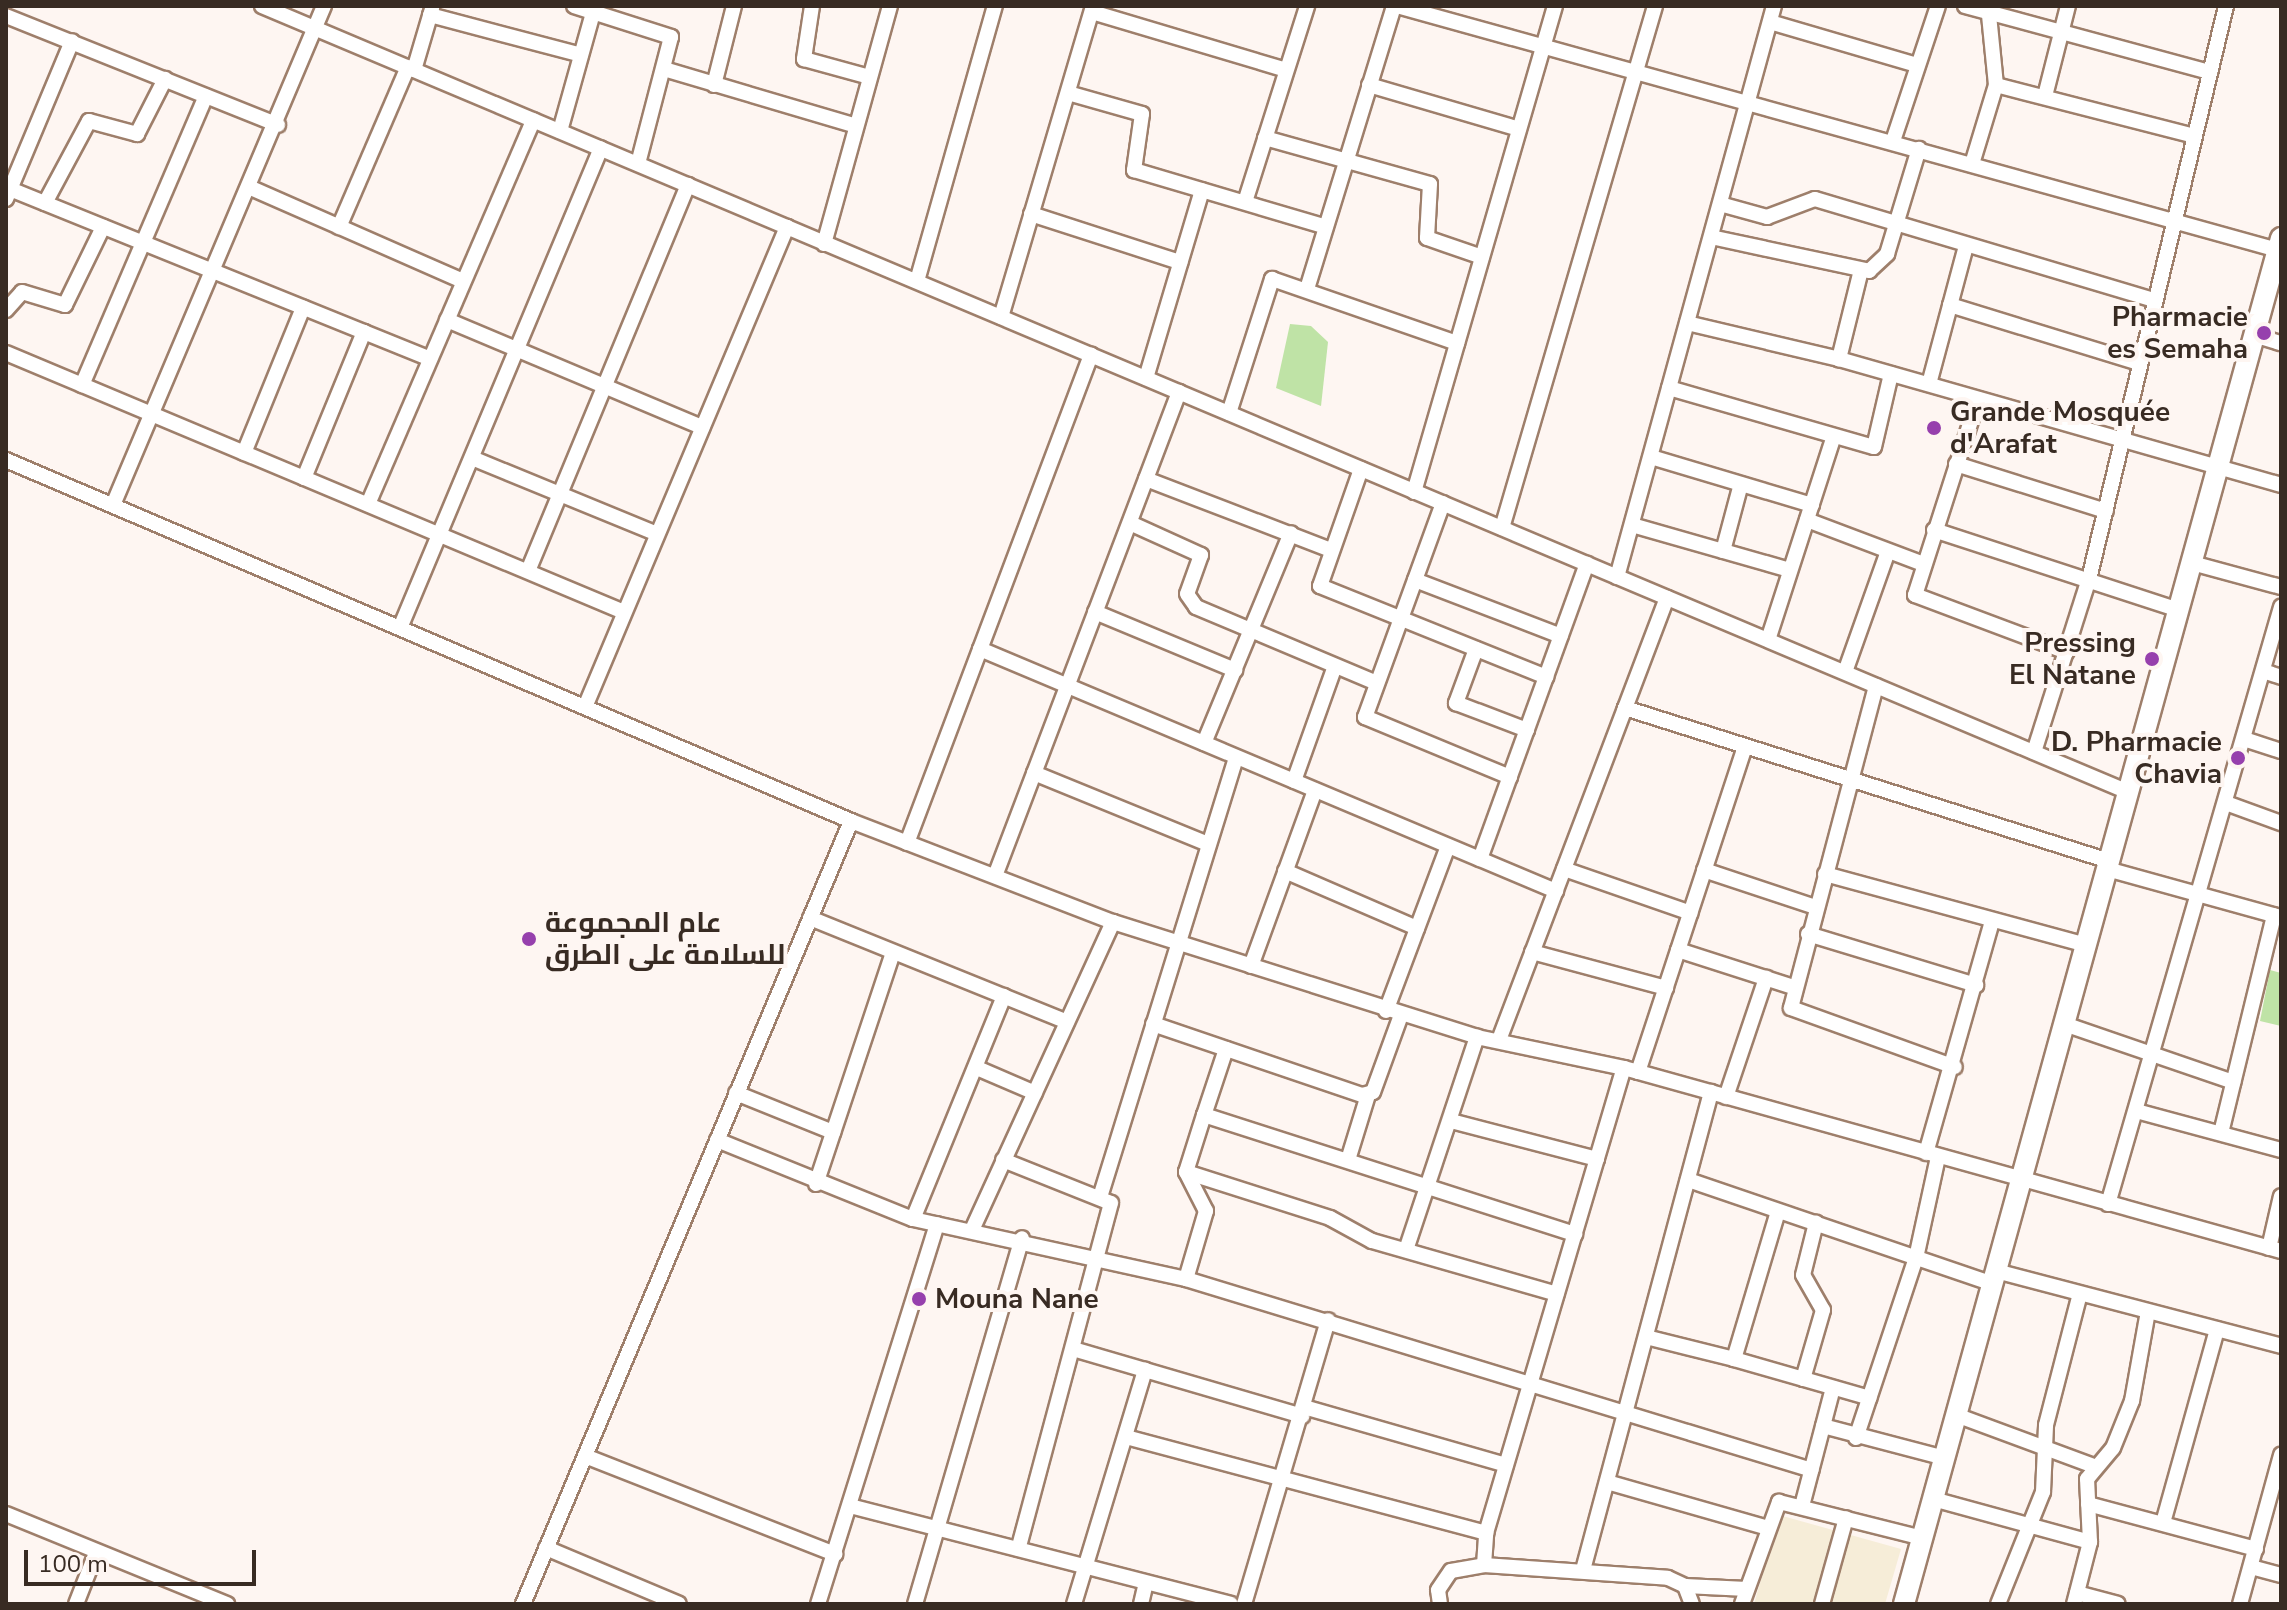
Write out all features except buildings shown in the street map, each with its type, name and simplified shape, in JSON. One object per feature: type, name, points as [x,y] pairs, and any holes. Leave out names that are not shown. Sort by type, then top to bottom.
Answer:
[{"type":"street","points":[[262,6],[2128,792]]},
{"type":"street","points":[[113,505],[278,125],[324,6]]},
{"type":"street","points":[[574,6],[594,9],[665,32],[671,44],[638,164]]},
{"type":"street","points":[[714,85],[734,6]]},
{"type":"street","points":[[812,6],[804,59],[870,77]]},
{"type":"street","points":[[824,244],[890,6]]},
{"type":"street","points":[[917,281],[995,6]]},
{"type":"street","points":[[1245,202],[1307,6]]},
{"type":"street","points":[[1307,289],[1395,6],[1634,74],[1748,100],[2279,251],[1904,1604]]},
{"type":"street","points":[[1414,492],[1555,6]]},
{"type":"street","points":[[1502,528],[1655,6]]},
{"type":"street","points":[[1617,577],[1774,6]]},
{"type":"street","points":[[1893,141],[1938,6]]},
{"type":"street","points":[[2045,96],[2068,6]]},
{"type":"street","points":[[2034,752],[2089,579],[2122,445],[2138,363],[2226,6]]},
{"type":"street","points":[[560,131],[594,9]]},
{"type":"street","points":[[1001,317],[1092,9],[1286,70]]},
{"type":"street","points":[[1972,164],[1996,85],[1979,9],[2061,34],[2210,72]]},
{"type":"street","points":[[339,227],[411,68],[431,11],[581,55]]},
{"type":"street","points":[[6,16],[278,125]]},
{"type":"street","points":[[1770,22],[1917,65]]},
{"type":"street","points":[[72,41],[8,194],[45,203],[430,359]]},
{"type":"street","points":[[664,69],[856,126]]},
{"type":"street","points":[[45,203],[89,121],[137,134],[165,79]]},
{"type":"street","points":[[1369,85],[1519,129]]},
{"type":"street","points":[[1996,85],[2194,136]]},
{"type":"street","points":[[1068,93],[1142,114],[1131,168],[1326,227]]},
{"type":"street","points":[[82,385],[206,96]]},
{"type":"street","points":[[368,504],[533,120]]},
{"type":"street","points":[[1265,138],[1430,184],[1427,238],[1482,257]]},
{"type":"street","points":[[400,628],[601,148]]},
{"type":"street","points":[[1711,237],[1860,274],[1880,265],[1896,225],[1919,149]]},
{"type":"street","points":[[528,571],[688,185]]},
{"type":"street","points":[[251,188],[463,281]]},
{"type":"street","points":[[1146,378],[1202,190]]},
{"type":"street","points":[[1720,204],[1767,217],[1815,199],[2154,300]]},
{"type":"street","points":[[1031,214],[1180,262]]},
{"type":"street","points":[[6,310],[17,293],[65,305],[103,227]]},
{"type":"street","points":[[585,707],[787,227]]},
{"type":"street","points":[[1929,384],[1966,246]]},
{"type":"street","points":[[1839,359],[1860,274]]},
{"type":"street","points":[[1229,413],[1268,284],[1278,278],[1457,343]]},
{"type":"street","points":[[1950,305],[2138,363]]},
{"type":"street","points":[[244,453],[303,308]]},
{"type":"street","points":[[447,320],[702,427]]},
{"type":"street","points":[[1687,323],[1839,359],[2122,445],[2218,466],[2281,485]]},
{"type":"street","points":[[304,478],[364,332]]},
{"type":"street","points":[[2254,335],[2281,343]]},
{"type":"street","points":[[6,353],[624,612]]},
{"type":"street","points":[[907,843],[1091,355]]},
{"type":"street","points":[[1669,388],[1874,447],[1891,374]]},
{"type":"street","points":[[995,876],[1179,392]]},
{"type":"street","points":[[1978,399],[1913,582],[1924,603],[2067,652]]},
{"type":"street","points":[[1768,640],[1834,436]]},
{"type":"street","points":[[1651,457],[1741,484],[1921,563]]},
{"type":"street","points":[[472,458],[657,534]]},
{"type":"street","points":[[6,460],[851,821],[1113,922],[1393,1013],[1477,1037],[1631,1070],[2021,1181],[2275,1249],[2281,1196]]},
{"type":"street","points":[[1956,464],[2106,511]]},
{"type":"street","points":[[1361,469],[1320,586],[1546,677]]},
{"type":"street","points":[[1146,479],[1331,550]]},
{"type":"street","points":[[1723,551],[1741,484]]},
{"type":"street","points":[[1443,503],[1364,712],[1368,720],[1510,777]]},
{"type":"street","points":[[1130,523],[1197,550],[1201,561],[1188,601],[1250,631],[1377,683]]},
{"type":"street","points":[[1632,525],[1790,570]]},
{"type":"street","points":[[1934,530],[2179,610]]},
{"type":"street","points":[[1204,743],[1291,533]]},
{"type":"street","points":[[1845,672],[1888,551]]},
{"type":"street","points":[[2192,563],[2281,587]]},
{"type":"street","points":[[1480,859],[1587,564]]},
{"type":"street","points":[[1415,580],[1561,636]]},
{"type":"street","points":[[1499,1040],[1667,598]]},
{"type":"street","points":[[2108,1204],[2140,1112],[2281,607]]},
{"type":"street","points":[[1095,612],[1235,670]]},
{"type":"street","points":[[980,649],[1556,891]]},
{"type":"street","points":[[1476,649],[1456,703],[1527,730]]},
{"type":"street","points":[[1294,781],[1335,666]]},
{"type":"street","points":[[2263,671],[2281,677]]},
{"type":"street","points":[[1876,686],[1793,987],[1794,1014],[1955,1067]]},
{"type":"street","points":[[1625,708],[2200,895],[2277,916],[2221,1133]]},
{"type":"street","points":[[2244,739],[2281,751]]},
{"type":"street","points":[[1484,1565],[1486,1533],[1597,1159],[1666,988],[1744,749]]},
{"type":"street","points":[[1101,1194],[1176,942],[1236,757]]},
{"type":"street","points":[[1034,773],[1208,844]]},
{"type":"street","points":[[1251,966],[1315,790]]},
{"type":"street","points":[[2226,803],[2281,823]]},
{"type":"street","points":[[523,1604],[851,821]]},
{"type":"street","points":[[1348,1160],[1417,928],[1448,846]]},
{"type":"street","points":[[1564,869],[1691,913]]},
{"type":"street","points":[[1704,870],[1815,907]]},
{"type":"street","points":[[1285,871],[1417,928]]},
{"type":"street","points":[[1825,874],[2086,945]]},
{"type":"street","points":[[810,918],[1067,1022]]},
{"type":"street","points":[[1856,1438],[1916,1258],[1932,1155],[1992,921]]},
{"type":"street","points":[[972,1230],[1113,922]]},
{"type":"street","points":[[1808,934],[1976,985]]},
{"type":"street","points":[[1678,950],[1793,987]]},
{"type":"street","points":[[816,1184],[893,952]]},
{"type":"street","points":[[1532,952],[1666,988]]},
{"type":"street","points":[[1583,1570],[1688,1180],[1766,978]]},
{"type":"street","points":[[913,1219],[1004,996]]},
{"type":"street","points":[[1153,1024],[1368,1095]]},
{"type":"street","points":[[2064,1024],[2233,1082]]},
{"type":"street","points":[[1406,1250],[1431,1187],[1477,1037]]},
{"type":"street","points":[[1186,1279],[1206,1211],[1186,1172],[1226,1049]]},
{"type":"street","points":[[977,1068],[1035,1093]]},
{"type":"street","points":[[736,1093],[833,1132]]},
{"type":"street","points":[[2140,1112],[2281,1150]]},
{"type":"street","points":[[1204,1115],[1575,1234]]},
{"type":"street","points":[[1451,1121],[1597,1159]]},
{"type":"street","points":[[717,1140],[816,1184],[913,1219],[1022,1238],[1186,1279],[1627,1410],[1688,1437],[1812,1470]]},
{"type":"street","points":[[1003,1160],[1101,1194],[1111,1203],[1018,1549]]},
{"type":"street","points":[[1186,1172],[1406,1250],[1557,1294]]},
{"type":"street","points":[[1688,1180],[1916,1258],[1994,1278],[2080,1294],[2281,1346]]},
{"type":"street","points":[[1734,1359],[1778,1211]]},
{"type":"street","points":[[1803,1379],[1823,1310],[1803,1275],[1816,1223]]},
{"type":"street","points":[[818,1604],[937,1224]]},
{"type":"street","points":[[915,1604],[934,1528],[1022,1238]]},
{"type":"street","points":[[1998,1604],[2043,1492],[2046,1425],[2080,1294]]},
{"type":"street","points":[[2118,1604],[2075,1598],[2090,1542],[2088,1504],[2094,1466],[2113,1448],[2132,1401],[2148,1311]]},
{"type":"street","points":[[1244,1604],[1284,1479],[1328,1320]]},
{"type":"street","points":[[2163,1523],[2217,1329]]},
{"type":"street","points":[[1646,1337],[1870,1398]]},
{"type":"street","points":[[1073,1349],[1506,1465]]},
{"type":"street","points":[[1074,1604],[1145,1370]]},
{"type":"street","points":[[1802,1506],[1833,1388]]},
{"type":"street","points":[[1956,1415],[2094,1466]]},
{"type":"street","points":[[1823,1426],[1856,1438],[1945,1458]]},
{"type":"street","points":[[1126,1437],[1486,1533]]},
{"type":"street","points":[[2240,1604],[2281,1455]]},
{"type":"street","points":[[585,1456],[835,1554]]},
{"type":"street","points":[[1607,1482],[1765,1527]]},
{"type":"street","points":[[1933,1499],[2090,1542]]},
{"type":"street","points":[[1742,1604],[1765,1527],[1779,1502],[1922,1538]]},
{"type":"street","points":[[2088,1504],[2256,1549]]},
{"type":"street","points":[[850,1506],[1018,1549],[1145,1586],[1231,1604]]},
{"type":"street","points":[[6,1514],[227,1604]]},
{"type":"street","points":[[1822,1604],[1846,1518]]},
{"type":"street","points":[[546,1548],[679,1604]]},
{"type":"street","points":[[76,1604],[96,1553]]},
{"type":"street","points":[[1440,1604],[1438,1590],[1451,1571],[1484,1565],[1583,1570],[1685,1586],[1747,1589]]},
{"type":"street","points":[[2251,1567],[2281,1575]]},
{"type":"street","points":[[1141,1604],[1145,1586]]},
{"type":"street","points":[[1685,1586],[1692,1604]]},
{"type":"shaded area","points":[[1779,1515],[1901,1549],[1885,1604],[1754,1604]]},
{"type":"green space","points":[[1290,324],[1311,326],[1328,342],[1321,406],[1276,388]]},
{"type":"green space","points":[[2270,970],[2281,973],[2281,1026],[2260,1021]]},
{"type":"place","name":"Pharmacie es Semaha","points":[[2264,333]]},
{"type":"place","name":"Grande Mosquée d'Arafat","points":[[1934,428]]},
{"type":"place","name":"Pressing El Natane","points":[[2152,659]]},
{"type":"place","name":"D. Pharmacie Chavia","points":[[2238,758]]},
{"type":"place","name":"عام المجموعة للسلامة على الطرق","points":[[529,939]]},
{"type":"place","name":"Mouna Nane","points":[[919,1299]]}]
